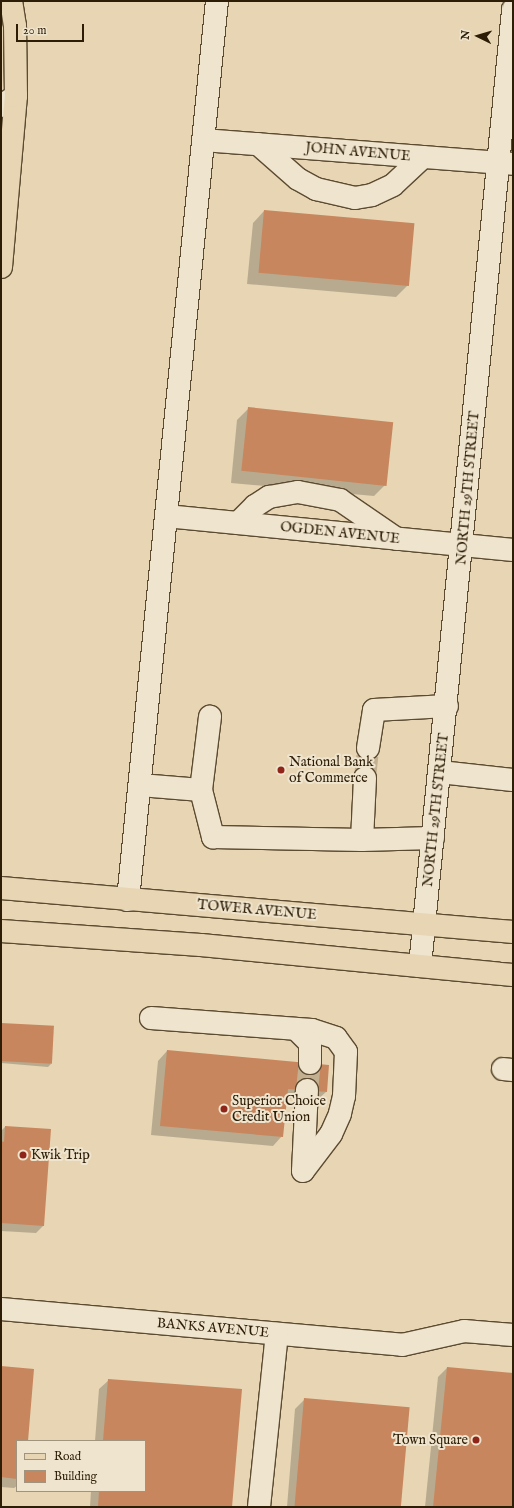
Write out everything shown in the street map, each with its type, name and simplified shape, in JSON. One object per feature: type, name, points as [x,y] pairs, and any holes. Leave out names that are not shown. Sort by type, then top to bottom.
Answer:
[{"type":"main road","points":[[1,11],[3,1]]},
{"type":"main road","points":[[1,268],[8,101],[15,26],[11,1]]},
{"type":"main road","name":"TOWER AVENUE","points":[[1,888],[513,932]]},
{"type":"main road","points":[[1,931],[200,945],[513,975]]},
{"type":"street","points":[[128,900],[217,1]]},
{"type":"street","name":"NORTH 29TH STREET","points":[[420,966],[463,545],[506,164],[513,10]]},
{"type":"street","name":"JOHN AVENUE","points":[[203,140],[506,164]]},
{"type":"street","points":[[258,144],[298,179],[316,189],[355,198],[372,195],[393,185],[423,157]]},
{"type":"street","points":[[238,524],[255,506],[269,497],[298,492],[340,500],[397,539]]},
{"type":"street","name":"OGDEN AVENUE","points":[[166,516],[513,550]]},
{"type":"street","points":[[368,748],[374,710],[447,706]]},
{"type":"street","points":[[210,717],[201,790],[213,837],[362,840],[433,838]]},
{"type":"street","points":[[440,772],[513,780]]},
{"type":"street","points":[[362,840],[365,778]]},
{"type":"street","points":[[140,785],[201,790]]},
{"type":"street","points":[[151,1018],[312,1030],[336,1038],[346,1052],[344,1096],[340,1114],[331,1134],[303,1171],[307,1090]]},
{"type":"street","points":[[297,1030],[310,1043],[310,1063]]},
{"type":"street","name":"BANKS AVENUE","points":[[1,1309],[402,1345],[464,1331],[513,1335]]},
{"type":"street","points":[[260,1507],[277,1334]]},
{"type":"building","points":[[264,210],[414,223],[409,286],[259,273]]},
{"type":"building","points":[[248,407],[393,422],[387,486],[241,471]]},
{"type":"building","points":[[1,1023],[54,1026],[52,1064],[1,1061]]},
{"type":"building","name":"Superior Choice Credit Union","points":[[167,1050],[329,1065],[327,1092],[288,1089],[283,1137],[160,1126]]},
{"type":"building","points":[[5,1126],[51,1129],[44,1226],[1,1223],[1,1141],[4,1142]]},
{"type":"building","points":[[1,1366],[34,1369],[28,1440],[16,1440],[16,1479],[1,1477]]},
{"type":"building","name":"Town Square","points":[[447,1367],[513,1373],[513,1507],[433,1507]]},
{"type":"building","points":[[108,1379],[242,1389],[232,1507],[98,1507],[99,1492],[146,1492],[146,1440],[103,1440]]},
{"type":"building","points":[[304,1398],[410,1407],[401,1507],[295,1507]]},
{"type":"tunnel","points":[[365,778],[368,748]]},
{"type":"tunnel","points":[[307,1090],[310,1063]]},
{"type":"place","name":"National Bank of Commerce","points":[[281,770]]},
{"type":"place","name":"Superior Choice Credit Union","points":[[224,1109]]},
{"type":"place","name":"Kwik Trip","points":[[23,1155]]},
{"type":"place","name":"Town Square","points":[[476,1440]]}]
